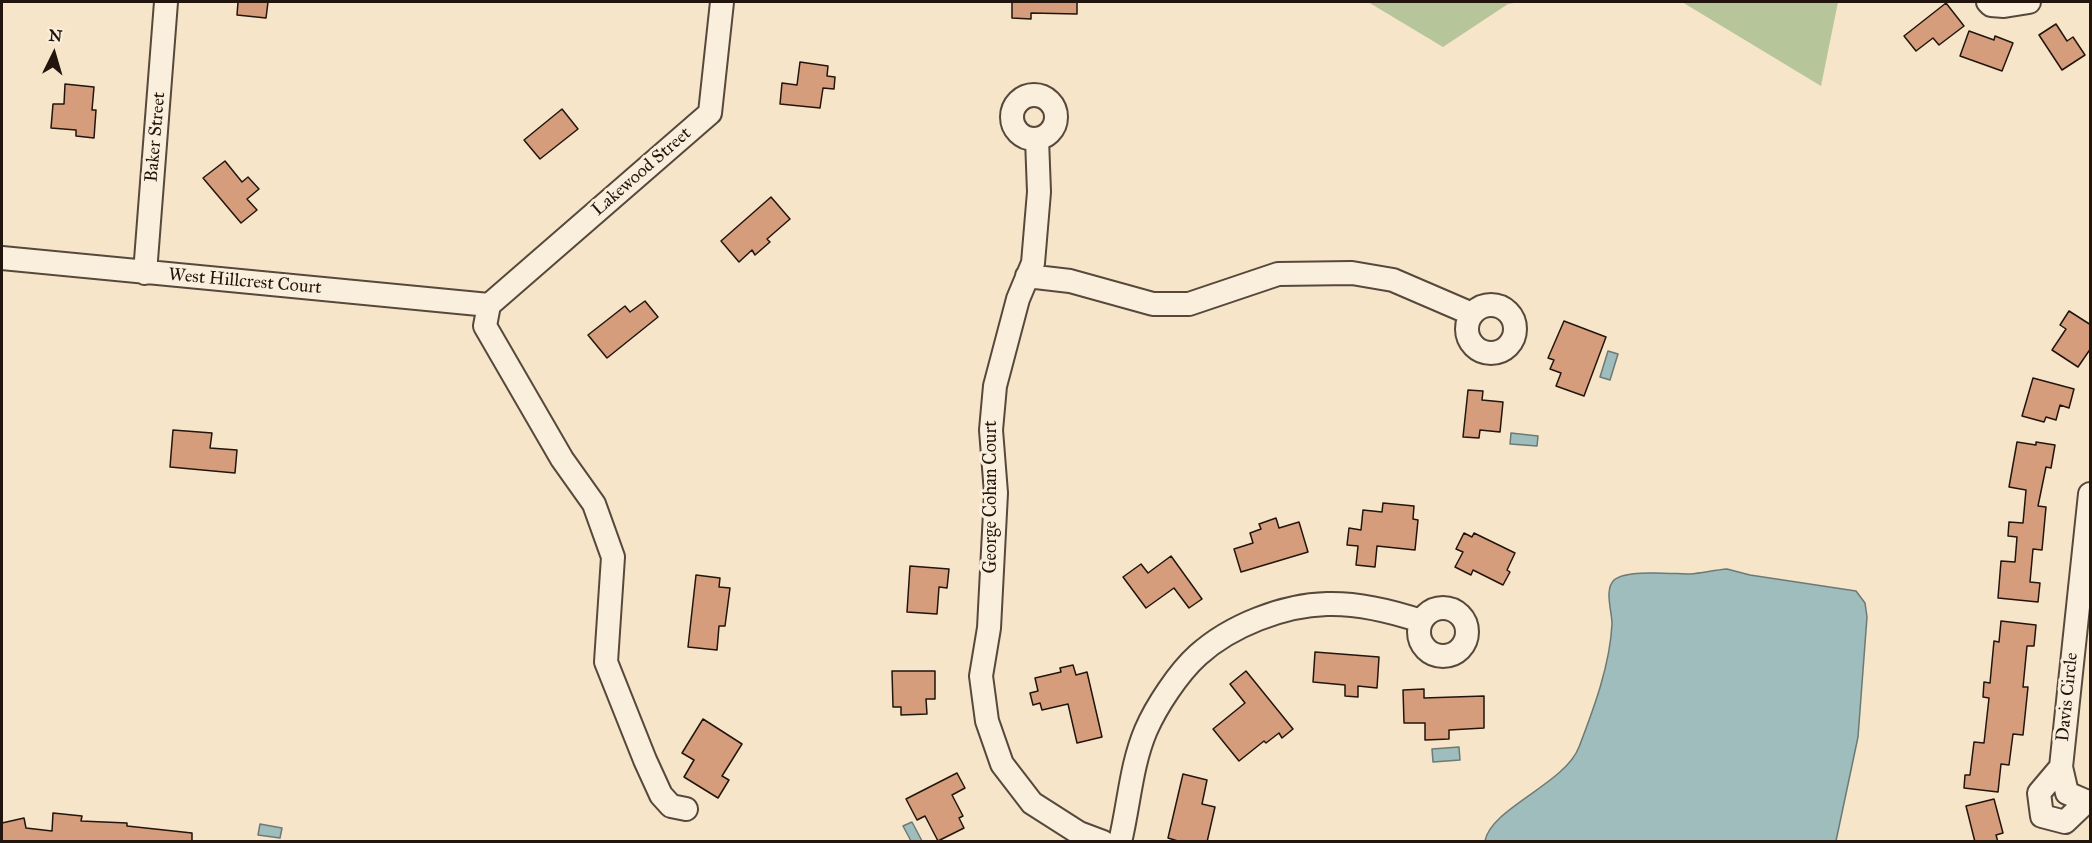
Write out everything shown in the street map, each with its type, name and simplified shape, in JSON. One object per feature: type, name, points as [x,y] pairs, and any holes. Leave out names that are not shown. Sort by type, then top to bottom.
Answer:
[{"type":"street","name":"Baker Street","points":[[145,273],[166,2]]},
{"type":"street","name":"Lakewood Street","points":[[489,305],[710,113],[722,2]]},
{"type":"street","points":[[1988,2],[1991,5],[2004,6],[2029,2]]},
{"type":"street","name":"George Cohan Court","points":[[1037,139],[1039,192],[1033,263],[1018,299],[996,386],[991,430],[996,493],[989,628],[981,676],[987,721],[1002,764],[1032,803],[1079,833],[1102,842]]},
{"type":"street","name":"West Hillcrest Court","points":[[2,258],[489,305]]},
{"type":"street","points":[[1027,276],[1070,281],[1153,304],[1190,304],[1278,274],[1352,273],[1393,280],[1472,314]]},
{"type":"street","points":[[489,305],[485,326],[556,448],[594,504],[613,557],[606,662],[661,795],[671,806],[686,809]]},
{"type":"street","name":"Davis Circle","points":[[2081,799],[2061,767],[2091,494]]},
{"type":"street","points":[[1120,842],[1133,773],[1146,731],[1176,682],[1198,656],[1238,627],[1270,615],[1303,607],[1327,604],[1359,606],[1392,612],[1421,621]]},
{"type":"street","points":[[2061,767],[2039,793],[2042,816],[2065,822],[2081,799]]},
{"type":"green space","points":[[1368,2],[1520,2],[1508,4],[1443,47]]},
{"type":"green space","points":[[1682,2],[1838,2],[1821,86]]},
{"type":"water","points":[[1608,351],[1618,354],[1610,380],[1600,377]]},
{"type":"water","points":[[1511,433],[1538,436],[1537,446],[1510,444]]},
{"type":"water","points":[[1727,569],[1750,575],[1856,591],[1865,603],[1867,617],[1858,737],[1836,841],[1485,841],[1490,829],[1500,818],[1559,773],[1579,747],[1605,671],[1612,624],[1609,589],[1614,580],[1639,573],[1690,574]]},
{"type":"water","points":[[1459,747],[1460,760],[1433,762],[1432,749]]},
{"type":"water","points":[[912,822],[922,841],[911,841],[903,826]]},
{"type":"water","points":[[260,824],[282,828],[280,838],[258,835]]},
{"type":"building","points":[[238,2],[268,2],[266,18],[237,15]]},
{"type":"building","points":[[1012,2],[1077,2],[1077,14],[1031,13],[1031,19],[1012,18]]},
{"type":"building","points":[[1946,3],[1964,26],[1939,45],[1933,38],[1916,51],[1904,36]]},
{"type":"building","points":[[2056,24],[2067,41],[2073,37],[2085,55],[2062,70],[2039,35]]},
{"type":"building","points":[[1969,31],[1994,40],[1995,36],[2013,43],[2002,71],[1960,56]]},
{"type":"building","points":[[800,62],[828,66],[827,76],[835,77],[834,89],[823,88],[820,108],[780,104],[782,83],[797,85]]},
{"type":"building","points":[[65,84],[94,87],[92,110],[96,110],[94,138],[76,136],[76,130],[51,128],[53,104],[64,104]]},
{"type":"building","points":[[562,109],[578,129],[540,159],[524,140]]},
{"type":"building","points":[[225,161],[242,182],[248,177],[259,189],[247,199],[257,210],[241,223],[203,178]]},
{"type":"building","points":[[771,197],[790,219],[767,239],[770,242],[755,255],[752,250],[739,262],[721,241]]},
{"type":"building","points":[[645,301],[658,317],[607,358],[588,335],[625,306],[630,312]]},
{"type":"building","points":[[2069,311],[2091,325],[2091,348],[2078,367],[2052,350],[2066,329],[2060,325]]},
{"type":"building","points":[[1564,321],[1606,337],[1584,396],[1556,386],[1561,373],[1550,369],[1554,360],[1548,358]]},
{"type":"building","points":[[2033,378],[2074,389],[2069,408],[2060,405],[2056,420],[2046,417],[2044,422],[2022,416]]},
{"type":"building","points":[[1468,390],[1483,391],[1482,400],[1503,402],[1500,432],[1480,430],[1479,438],[1463,437]]},
{"type":"building","points":[[173,430],[212,433],[210,448],[237,450],[235,473],[170,467]]},
{"type":"building","points":[[2017,442],[2055,445],[2051,468],[2046,467],[2038,506],[2046,507],[2042,550],[2033,549],[2030,582],[2040,583],[2038,602],[1998,598],[2001,561],[2015,562],[2017,537],[2008,536],[2009,522],[2023,523],[2026,490],[2009,487]]},
{"type":"building","points":[[1383,503],[1414,506],[1413,519],[1418,520],[1415,550],[1377,546],[1375,567],[1356,565],[1358,546],[1347,545],[1349,528],[1361,530],[1363,510],[1382,512]]},
{"type":"building","points":[[1276,518],[1279,528],[1299,522],[1308,552],[1241,572],[1234,549],[1253,543],[1250,533],[1261,529],[1259,524]]},
{"type":"building","points":[[1464,533],[1472,537],[1474,533],[1515,553],[1507,570],[1510,572],[1503,585],[1473,570],[1471,575],[1455,567],[1463,552],[1456,549]]},
{"type":"building","points":[[1171,556],[1202,599],[1189,608],[1174,588],[1146,608],[1123,577],[1141,564],[1148,573]]},
{"type":"building","points":[[910,566],[949,569],[947,588],[939,587],[937,614],[907,612]]},
{"type":"building","points":[[696,575],[720,578],[719,587],[730,588],[725,626],[719,626],[717,650],[688,647]]},
{"type":"building","points":[[2001,621],[2036,625],[2034,646],[2027,646],[2023,687],[2028,687],[2023,735],[2013,734],[2009,765],[2001,764],[1998,792],[1964,788],[1965,775],[1970,775],[1974,742],[1984,743],[1989,698],[1983,697],[1984,682],[1990,683],[1994,641],[1999,642]]},
{"type":"building","points":[[1315,652],[1379,657],[1377,688],[1358,686],[1358,697],[1345,696],[1345,685],[1313,682]]},
{"type":"building","points":[[1073,665],[1076,675],[1087,672],[1102,737],[1077,743],[1068,704],[1042,710],[1040,703],[1033,705],[1030,693],[1038,691],[1035,678],[1061,672],[1060,668]]},
{"type":"building","points":[[892,671],[935,671],[935,699],[926,699],[927,714],[901,715],[901,707],[893,707]]},
{"type":"building","points":[[1246,671],[1293,729],[1282,738],[1279,733],[1266,743],[1264,741],[1239,761],[1213,729],[1245,703],[1230,684]]},
{"type":"building","points":[[1424,689],[1424,698],[1484,696],[1484,728],[1449,730],[1449,739],[1425,740],[1425,723],[1404,723],[1403,690]]},
{"type":"building","points":[[703,719],[742,744],[722,776],[729,780],[718,798],[684,777],[694,760],[682,753]]},
{"type":"building","points":[[957,773],[965,788],[952,795],[963,816],[959,818],[964,828],[938,841],[925,816],[917,820],[906,799]]},
{"type":"building","points":[[1183,774],[1207,780],[1202,804],[1215,807],[1207,842],[1181,842],[1168,838]]},
{"type":"building","points":[[1994,799],[2003,833],[1996,835],[1998,842],[1975,842],[1966,806]]},
{"type":"building","points":[[53,813],[82,816],[81,821],[127,823],[127,826],[192,833],[192,842],[2,842],[2,823],[24,818],[26,828],[52,831]]}]
